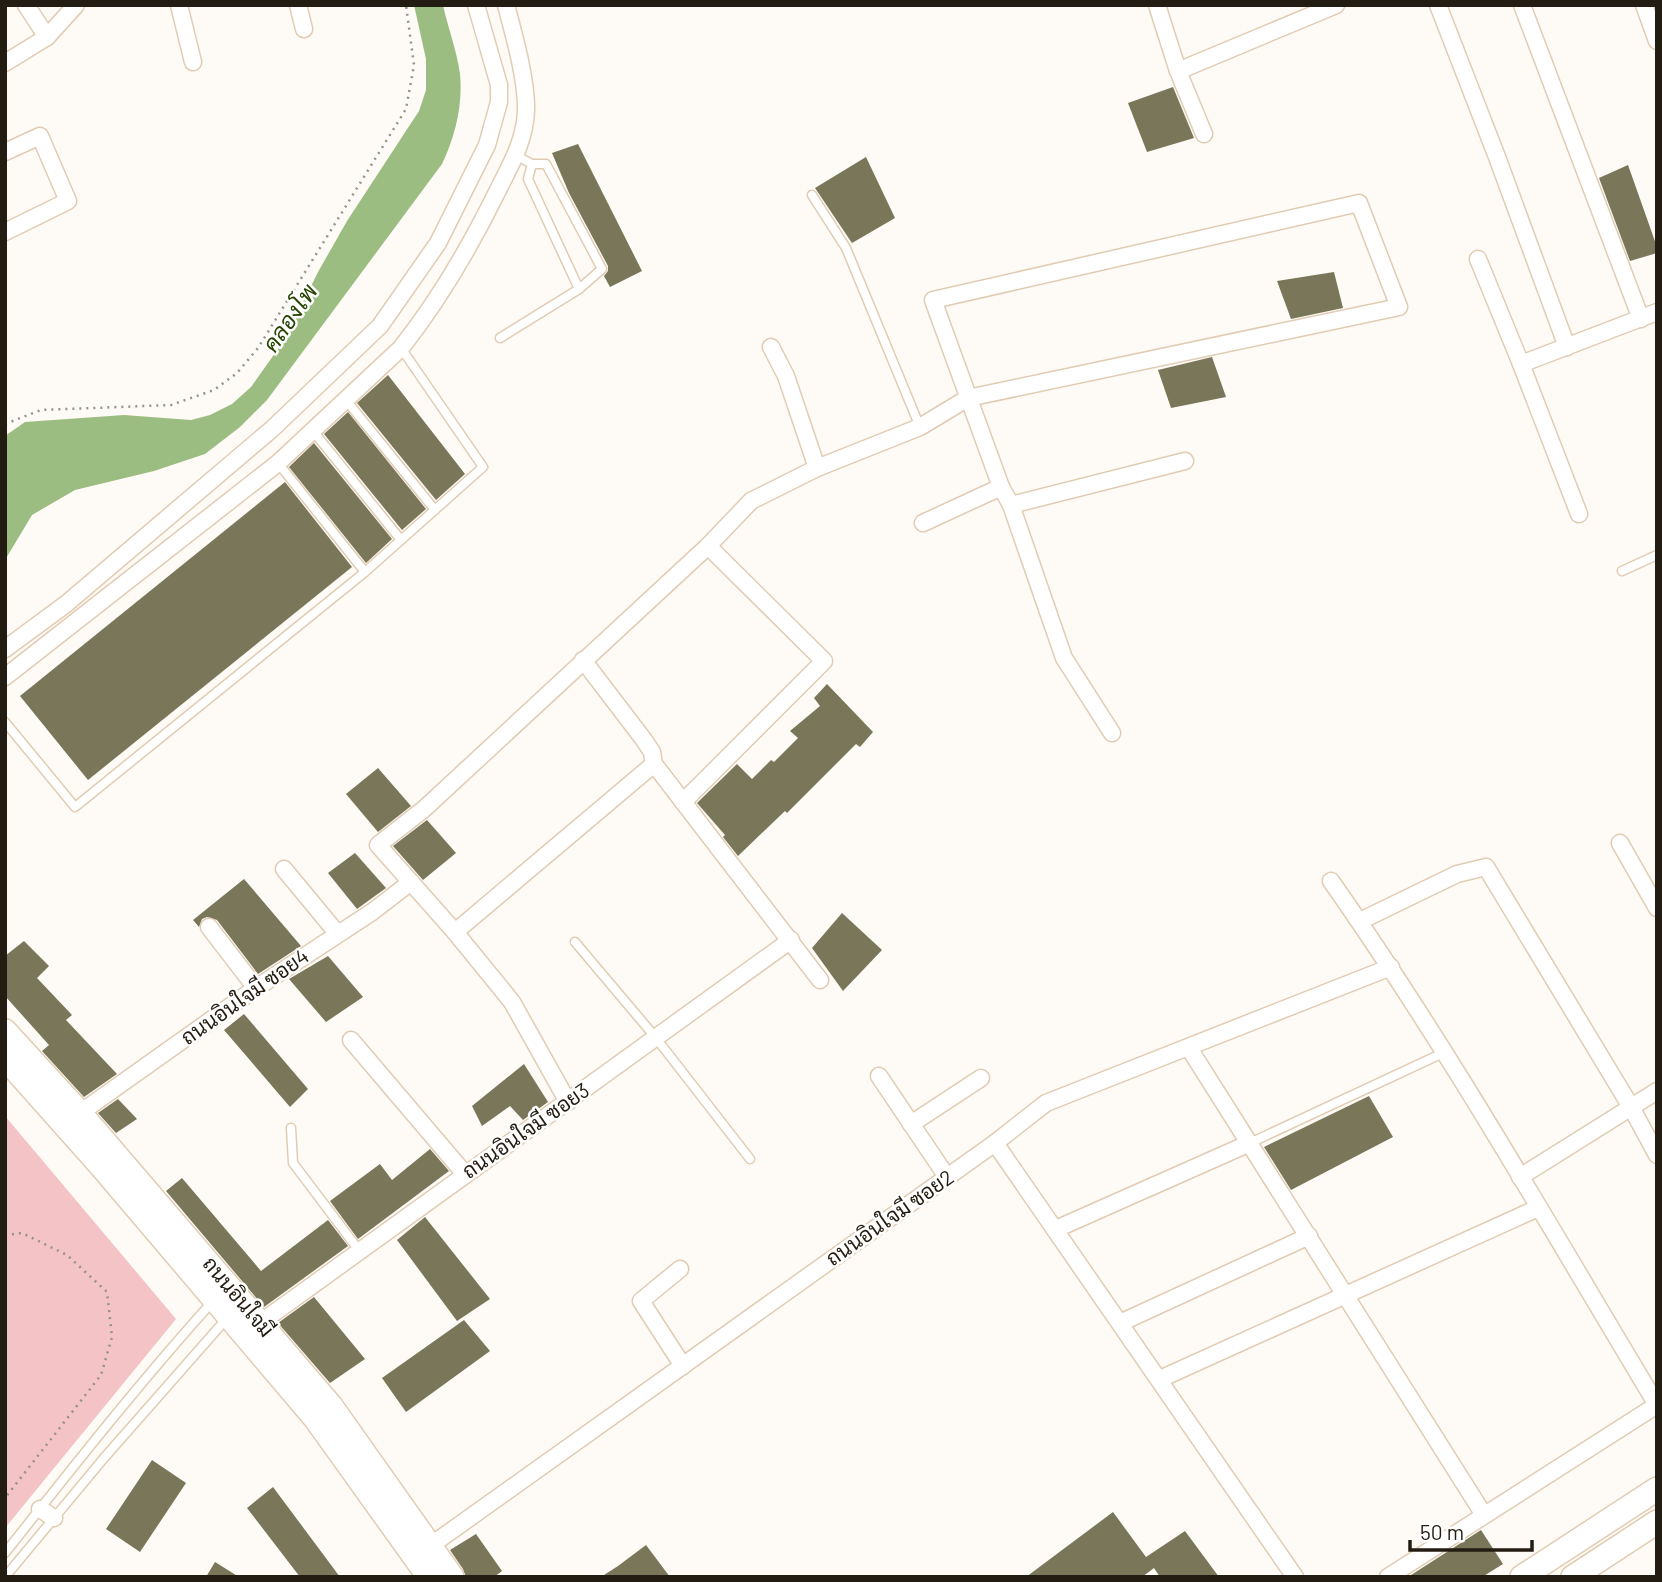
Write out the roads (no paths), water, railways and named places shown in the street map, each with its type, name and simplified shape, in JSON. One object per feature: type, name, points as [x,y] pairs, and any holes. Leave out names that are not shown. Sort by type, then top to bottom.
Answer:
[{"type":"main road","name":"ถนนอินใจมี","points":[[5,1031],[80,1113],[229,1301],[315,1418],[423,1551],[452,1577]]},
{"type":"main road","name":"ถนนอินใจมี","points":[[7,1066],[229,1301],[261,1323],[331,1406],[423,1551],[429,1577]]},
{"type":"main road","points":[[1522,1577],[1657,1489]]},
{"type":"main road","points":[[1573,1577],[1657,1522]]},
{"type":"street","points":[[26,5],[47,37]]},
{"type":"street","points":[[5,62],[47,37],[76,5]]},
{"type":"street","points":[[178,5],[193,62]]},
{"type":"street","points":[[298,5],[304,29]]},
{"type":"street","points":[[5,649],[66,604],[272,429],[380,326],[438,243],[487,145],[499,102],[499,85],[476,5]]},
{"type":"street","points":[[5,677],[278,463],[401,348],[469,248],[522,138],[526,110],[518,51],[506,5]]},
{"type":"street","points":[[1157,5],[1178,71],[1204,134]]},
{"type":"street","points":[[1178,71],[1295,13],[1336,5]]},
{"type":"street","points":[[1438,5],[1567,347]]},
{"type":"street","points":[[1522,5],[1641,320]]},
{"type":"street","points":[[1644,5],[1657,41]]},
{"type":"street","points":[[5,152],[40,136],[68,201],[5,232]]},
{"type":"street","points":[[487,145],[515,155]]},
{"type":"street","points":[[568,1102],[512,1002],[379,845],[424,809],[708,546],[751,501],[817,468],[920,427],[968,398],[1399,307],[1359,203],[933,300],[968,398],[1011,505],[1064,658],[1111,733]]},
{"type":"street","points":[[1478,260],[1579,514]]},
{"type":"street","points":[[1521,364],[1657,312]]},
{"type":"street","points":[[380,326],[401,348]]},
{"type":"street","points":[[771,347],[786,376],[817,468]]},
{"type":"street","points":[[1011,505],[1185,461]]},
{"type":"street","points":[[923,523],[1002,487]]},
{"type":"street","points":[[683,802],[824,661],[708,546]]},
{"type":"street","points":[[583,660],[645,740],[652,752],[654,764],[820,981]]},
{"type":"street","points":[[455,932],[654,764]]},
{"type":"street","points":[[1620,843],[1657,908]]},
{"type":"street","points":[[1360,922],[1457,874],[1486,867],[1657,1155]]},
{"type":"street","points":[[284,869],[337,933]]},
{"type":"street","points":[[1331,881],[1391,967],[1657,1405],[1388,1577]]},
{"type":"street","name":"ถนนอินใจมี ซอย4","points":[[80,1113],[256,988],[372,912],[411,882]]},
{"type":"street","points":[[209,927],[256,988]]},
{"type":"street","name":"ถนนอินใจมี ซอย3","points":[[261,1323],[791,940]]},
{"type":"street","name":"ถนนอินใจมี ซอย2","points":[[423,1551],[1046,1104],[1391,967]]},
{"type":"street","points":[[351,1040],[465,1174]]},
{"type":"street","points":[[1189,1048],[1484,1515]]},
{"type":"street","points":[[879,1076],[947,1177]]},
{"type":"street","points":[[911,1124],[981,1078]]},
{"type":"street","points":[[1520,1177],[1657,1091]]},
{"type":"street","points":[[995,1143],[1295,1577]]},
{"type":"street","points":[[1056,1229],[1250,1143]]},
{"type":"street","points":[[1160,1379],[1538,1208]]},
{"type":"street","points":[[1120,1323],[1309,1236]]},
{"type":"street","points":[[680,1269],[641,1301],[683,1366]]},
{"type":"street","points":[[40,1508],[54,1518]]},
{"type":"lane","points":[[500,338],[579,289],[602,270],[546,164],[532,164],[515,155]]},
{"type":"lane","points":[[532,164],[528,179],[579,289]]},
{"type":"lane","points":[[812,195],[846,248],[920,427]]},
{"type":"lane","points":[[5,722],[75,807],[365,572],[483,467],[401,348]]},
{"type":"lane","points":[[346,400],[435,510]]},
{"type":"lane","points":[[313,431],[401,540]]},
{"type":"lane","points":[[278,463],[365,572]]},
{"type":"lane","points":[[1622,572],[1657,555]]},
{"type":"lane","points":[[575,942],[656,1038],[750,1159]]},
{"type":"lane","points":[[1250,1143],[1443,1053]]},
{"type":"lane","points":[[291,1128],[293,1163],[361,1253]]},
{"type":"lane","points":[[5,1553],[167,1353],[229,1301]]},
{"type":"lane","points":[[5,1577],[229,1301]]},
{"type":"water label","name":"คลองโพ","points":[[290,318]]}]
